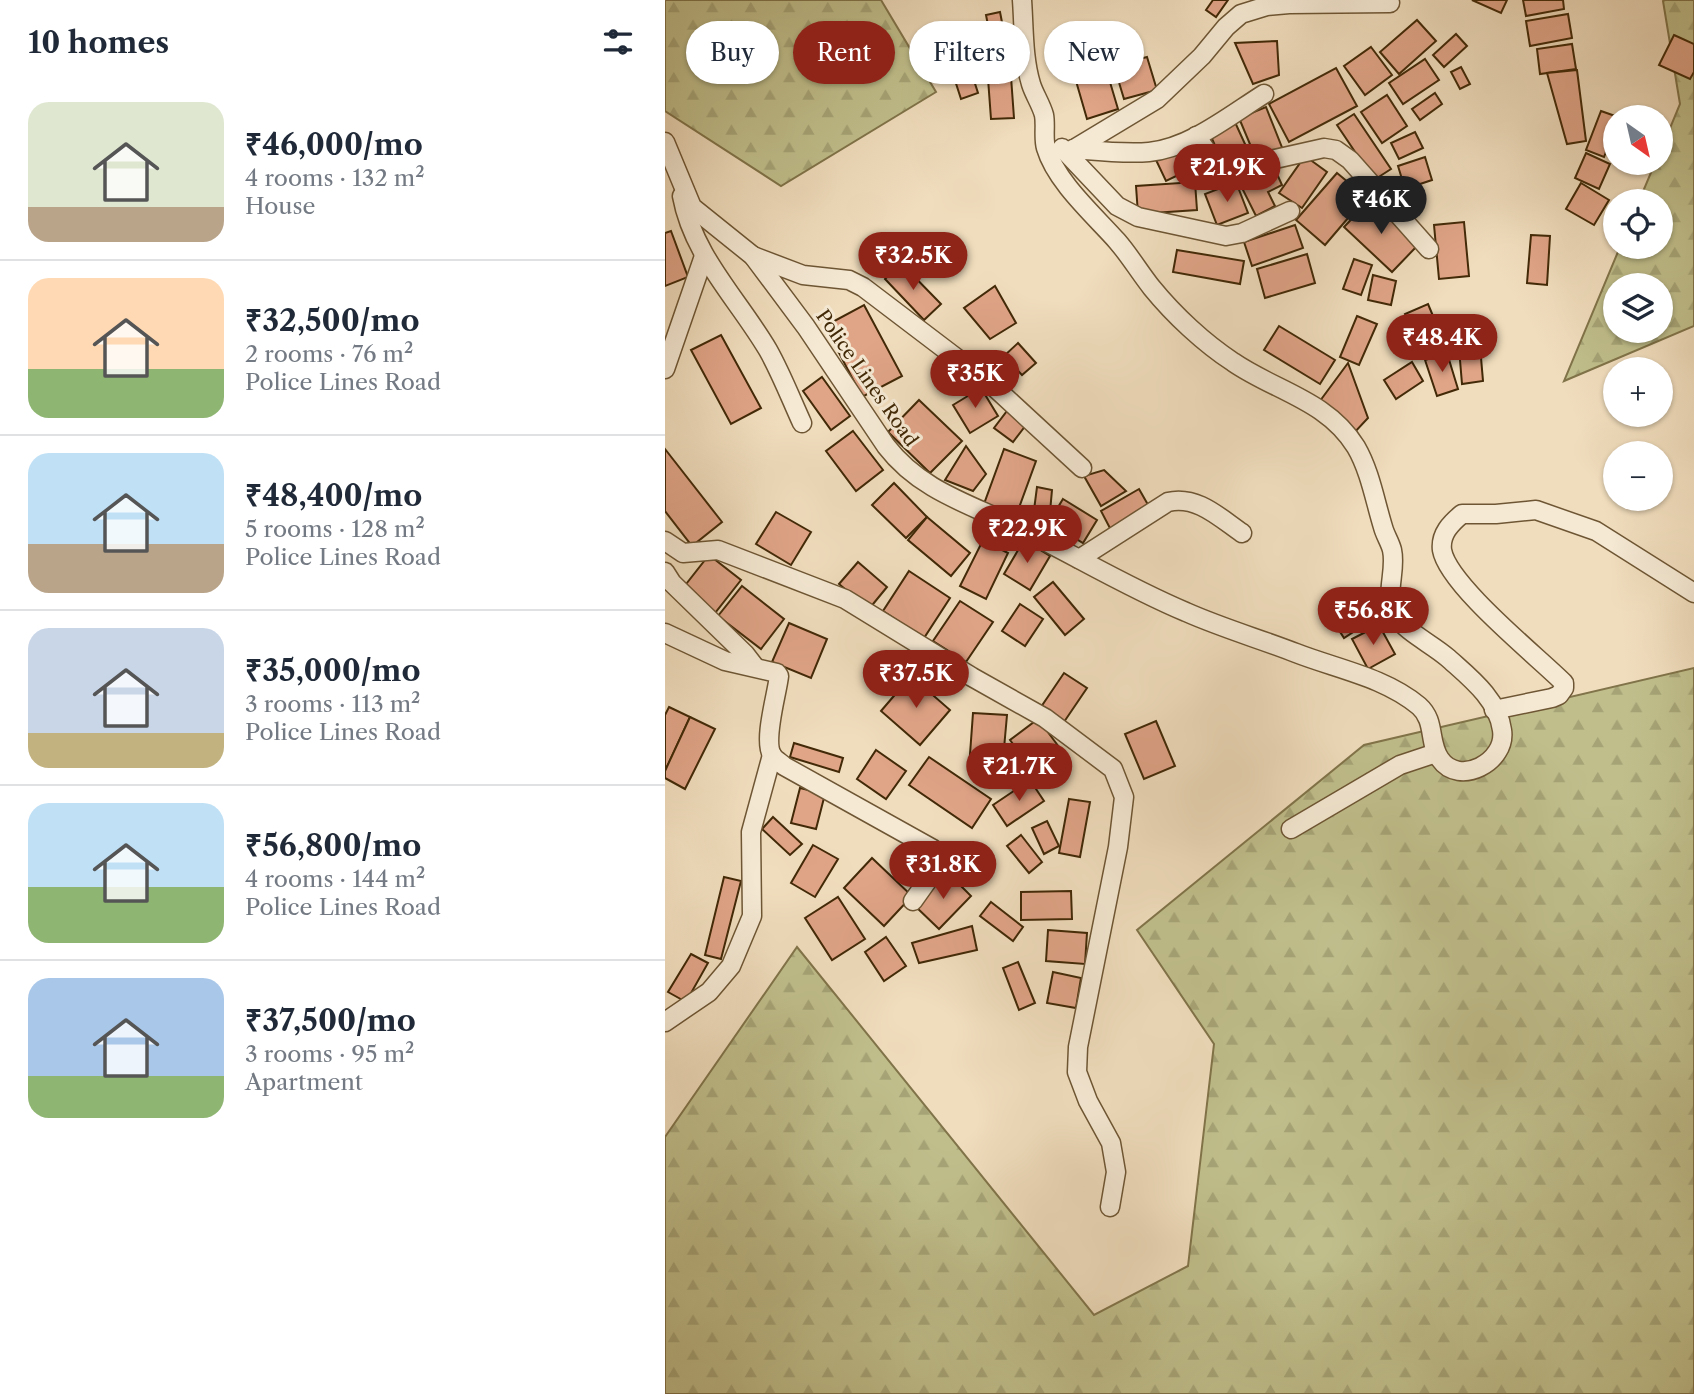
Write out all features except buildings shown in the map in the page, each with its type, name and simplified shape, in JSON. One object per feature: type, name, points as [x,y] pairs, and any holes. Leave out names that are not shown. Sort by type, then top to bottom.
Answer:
[{"type":"street","points":[[1022,0],[1030,80],[1043,111],[1060,147],[1117,206],[1138,217],[1226,236],[1242,233],[1290,211]]},
{"type":"street","points":[[1060,147],[1157,99],[1241,14],[1267,6],[1289,4],[1390,3]]},
{"type":"street","points":[[1060,147],[1112,152],[1151,152],[1187,141],[1264,94]]},
{"type":"street","points":[[1196,135],[1216,164],[1226,170],[1324,148],[1336,150],[1350,160],[1429,248]]},
{"type":"street","name":"Police Lines Road","points":[[665,142],[692,207],[753,256],[806,327],[898,461],[930,488],[1010,524],[1188,613],[1389,687],[1425,713],[1432,725],[1431,741],[1436,753]]},
{"type":"street","points":[[1060,147],[1058,170],[1075,194],[1121,244],[1151,287],[1172,311],[1233,363],[1297,394],[1332,419],[1356,447],[1369,477],[1393,552],[1390,605],[1396,617],[1408,630],[1432,644],[1477,683],[1494,710],[1503,732],[1497,754],[1473,772],[1448,768],[1436,753],[1400,765],[1291,829]]},
{"type":"street","points":[[679,179],[686,218],[704,256],[768,351],[802,423]]},
{"type":"street","points":[[665,369],[704,256]]},
{"type":"street","points":[[753,256],[803,275],[849,280],[863,288],[992,385],[1082,468]]},
{"type":"street","points":[[1079,559],[1168,502],[1180,499],[1197,503],[1242,533]]},
{"type":"street","points":[[1494,710],[1552,698],[1559,695],[1564,688],[1564,682],[1478,602],[1452,571],[1442,552],[1443,540],[1448,526],[1462,514],[1536,510],[1596,531],[1694,593]]},
{"type":"street","points":[[665,541],[683,553],[717,550],[845,599],[1045,718],[1113,769],[1124,797],[1118,847],[1078,1047],[1077,1072],[1111,1143],[1116,1172],[1110,1207]]},
{"type":"street","points":[[665,572],[672,583],[755,667]]},
{"type":"street","points":[[665,633],[725,661],[775,671],[779,676],[771,723],[769,746],[772,755],[784,766],[933,849],[940,863],[912,901]]},
{"type":"street","points":[[665,1021],[709,992],[731,966],[752,916],[751,831],[772,755]]},
{"type":"green space","points":[[665,0],[881,0],[894,21],[793,21],[793,84],[895,84],[895,23],[909,47],[909,84],[931,84],[936,92],[781,186],[665,111]]},
{"type":"green space","points":[[1665,0],[1694,0],[1694,326],[1673,335],[1673,273],[1609,273],[1615,259],[1673,259],[1673,189],[1644,189],[1650,175],[1673,175],[1673,121],[1680,104],[1663,1]]},
{"type":"green space","points":[[1603,288],[1603,343],[1654,343],[1621,357],[1603,357],[1603,364],[1564,381]]},
{"type":"green space","points":[[1694,668],[1694,1394],[665,1394],[665,1137],[797,947],[1094,1315],[1188,1266],[1214,1044],[1137,930],[1364,745]]}]
